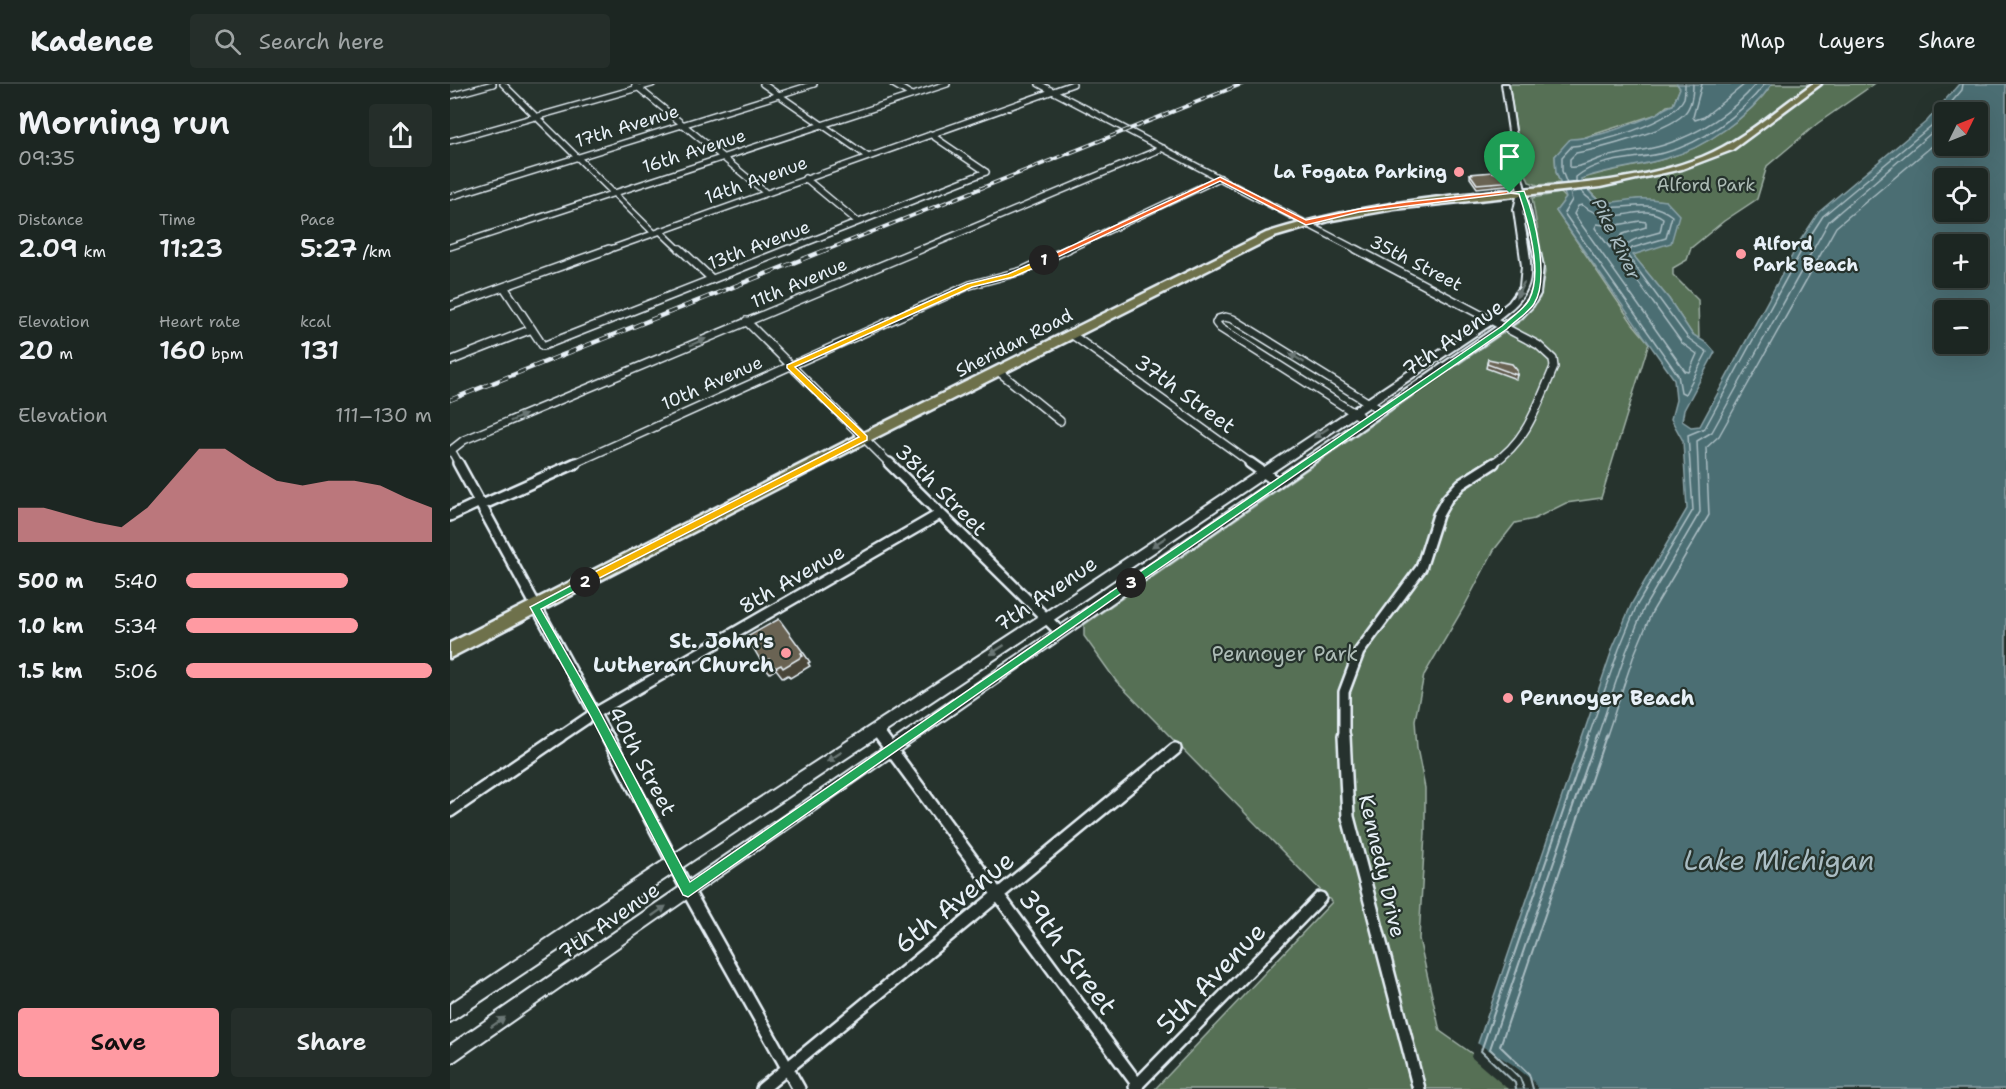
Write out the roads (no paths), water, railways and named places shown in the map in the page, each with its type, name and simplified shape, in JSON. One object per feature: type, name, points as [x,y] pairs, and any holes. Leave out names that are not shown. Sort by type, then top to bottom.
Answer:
[{"type":"main road","name":"Sheridan Road","points":[[450,651],[1242,247],[1306,223],[1359,210],[1592,186],[1664,172],[1712,156],[1740,140],[1817,84]]},
{"type":"street","points":[[450,96],[493,84]]},
{"type":"street","points":[[503,84],[614,193],[712,279]]},
{"type":"street","points":[[450,141],[636,86],[652,84]]},
{"type":"street","points":[[763,84],[867,156]]},
{"type":"street","name":"17th Avenue","points":[[450,197],[814,84]]},
{"type":"street","points":[[893,84],[912,95]]},
{"type":"street","name":"16th Avenue","points":[[450,247],[947,84]]},
{"type":"street","name":"35th Street","points":[[1039,84],[1498,323]]},
{"type":"street","name":"14th Avenue","points":[[450,306],[1073,84]]},
{"type":"street","points":[[1505,84],[1522,192]]},
{"type":"street","points":[[636,86],[765,192]]},
{"type":"street","name":"13th Avenue","points":[[532,329],[543,346],[986,172],[930,134]]},
{"type":"street","name":"11th Avenue","points":[[451,451],[464,440],[1162,148]]},
{"type":"street","points":[[805,178],[858,222]]},
{"type":"street","name":"10th Avenue","points":[[450,516],[970,285],[1022,271],[1220,178]]},
{"type":"street","points":[[450,185],[457,195]]},
{"type":"street","name":"7th Avenue","points":[[450,1014],[673,863],[1045,619],[1262,471],[1368,402],[1531,304],[1538,289],[1538,268],[1531,225],[1522,192]]},
{"type":"street","name":"7th Avenue","points":[[450,1055],[1059,632],[1382,411],[1498,323],[1524,287],[1526,267],[1518,210],[1522,192]]},
{"type":"street","points":[[450,361],[532,329],[504,287]]},
{"type":"street","points":[[1367,421],[1220,328],[1216,323],[1218,319],[1225,317],[1233,319],[1382,411]]},
{"type":"street","name":"38th Street","points":[[746,321],[1059,632]]},
{"type":"street","name":"Kennedy Drive","points":[[1419,1089],[1348,817],[1344,753],[1344,692],[1359,652],[1421,568],[1428,554],[1444,501],[1459,484],[1513,448],[1526,428],[1551,374],[1554,363],[1547,351],[1498,323]]},
{"type":"street","name":"37th Street","points":[[1071,334],[1277,482]]},
{"type":"street","points":[[998,371],[1060,420]]},
{"type":"street","name":"40th Street","points":[[451,451],[595,713],[688,891],[799,1089]]},
{"type":"street","name":"8th Avenue","points":[[450,811],[595,713],[940,514]]},
{"type":"street","name":"39th Street","points":[[876,730],[1136,1087]]},
{"type":"street","name":"6th Avenue","points":[[762,1089],[1175,748]]},
{"type":"street","name":"5th Avenue","points":[[1136,1087],[1320,898]]},
{"type":"water","name":"Lake Michigan","points":[[1677,84],[1772,84],[1752,108],[1739,119],[1696,147],[1656,161],[1602,172],[1581,179],[1593,196],[1604,202],[1640,199],[1666,201],[1679,215],[1671,243],[1633,255],[1669,299],[1692,334],[1708,344],[1715,352],[1684,410],[1682,421],[1691,427],[1700,426],[1800,241],[1819,212],[1934,113],[1934,156],[1988,156],[1988,102],[1943,102],[1959,84],[2006,84],[2006,1089],[1513,1089],[1474,1055],[1613,647],[1632,603],[1687,509],[1683,441],[1671,419],[1676,400],[1674,379],[1556,211],[1566,198],[1556,172],[1555,156],[1570,139],[1589,137],[1622,127],[1655,115],[1673,105],[1680,88]]},
{"type":"railway","points":[[824,251],[1242,84]]},
{"type":"railway","points":[[450,400],[828,249]]},
{"type":"place","name":"La Fogata Parking","points":[[1459,172]]},
{"type":"place","name":"Alford Park Beach","points":[[1741,254]]},
{"type":"place","name":"St. John's Lutheran Church","points":[[786,653]]},
{"type":"place","name":"Pennoyer Beach","points":[[1508,698]]},
{"type":"park label","name":"Alford Park","points":[[1706,185]]},
{"type":"park label","name":"Pennoyer Park","points":[[1285,654]]},
{"type":"water label","name":"Pike River","points":[[1616,239]]}]
